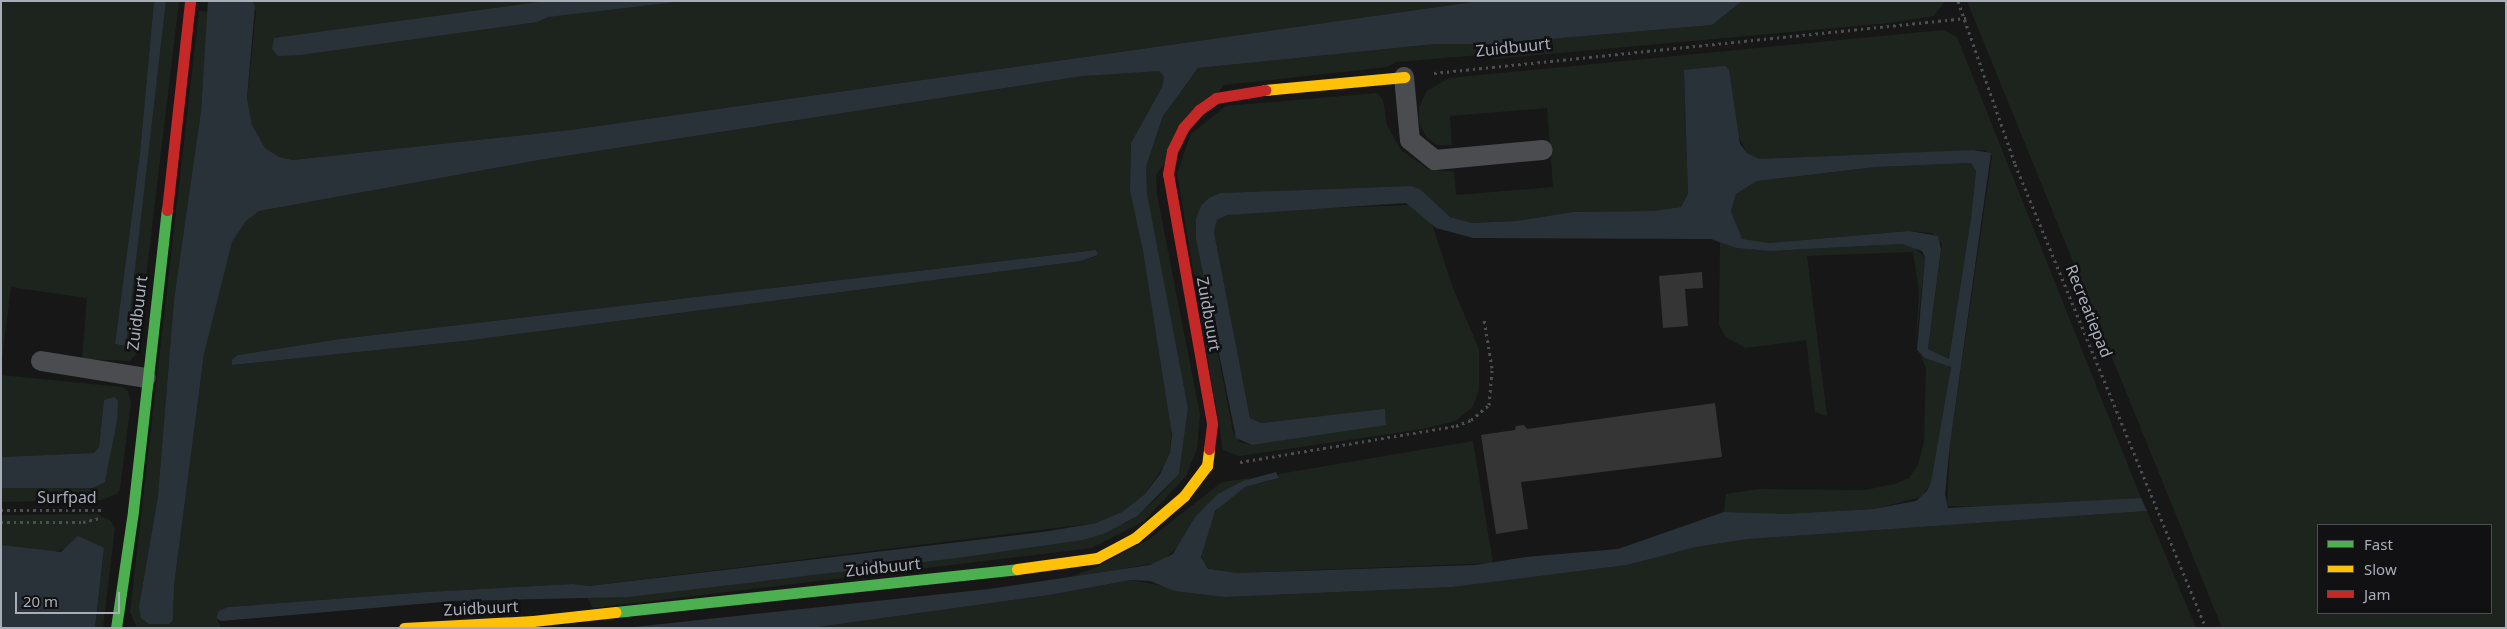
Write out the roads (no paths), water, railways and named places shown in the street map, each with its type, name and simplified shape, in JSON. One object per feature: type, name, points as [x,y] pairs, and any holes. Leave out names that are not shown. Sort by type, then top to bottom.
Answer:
[{"type":"street","name":"Zuidbuurt","points":[[116,628],[133,511],[146,378],[190,1]]},
{"type":"street","name":"Zuidbuurt","points":[[404,628],[533,621],[1097,558],[1134,538],[1166,513],[1207,466],[1212,423],[1168,174],[1172,151],[1183,128],[1199,110],[1216,98],[1234,93],[1404,77]]},
{"type":"lane","points":[[1404,77],[1410,140],[1435,160],[1543,150]]},
{"type":"lane","points":[[41,361],[146,378]]}]
